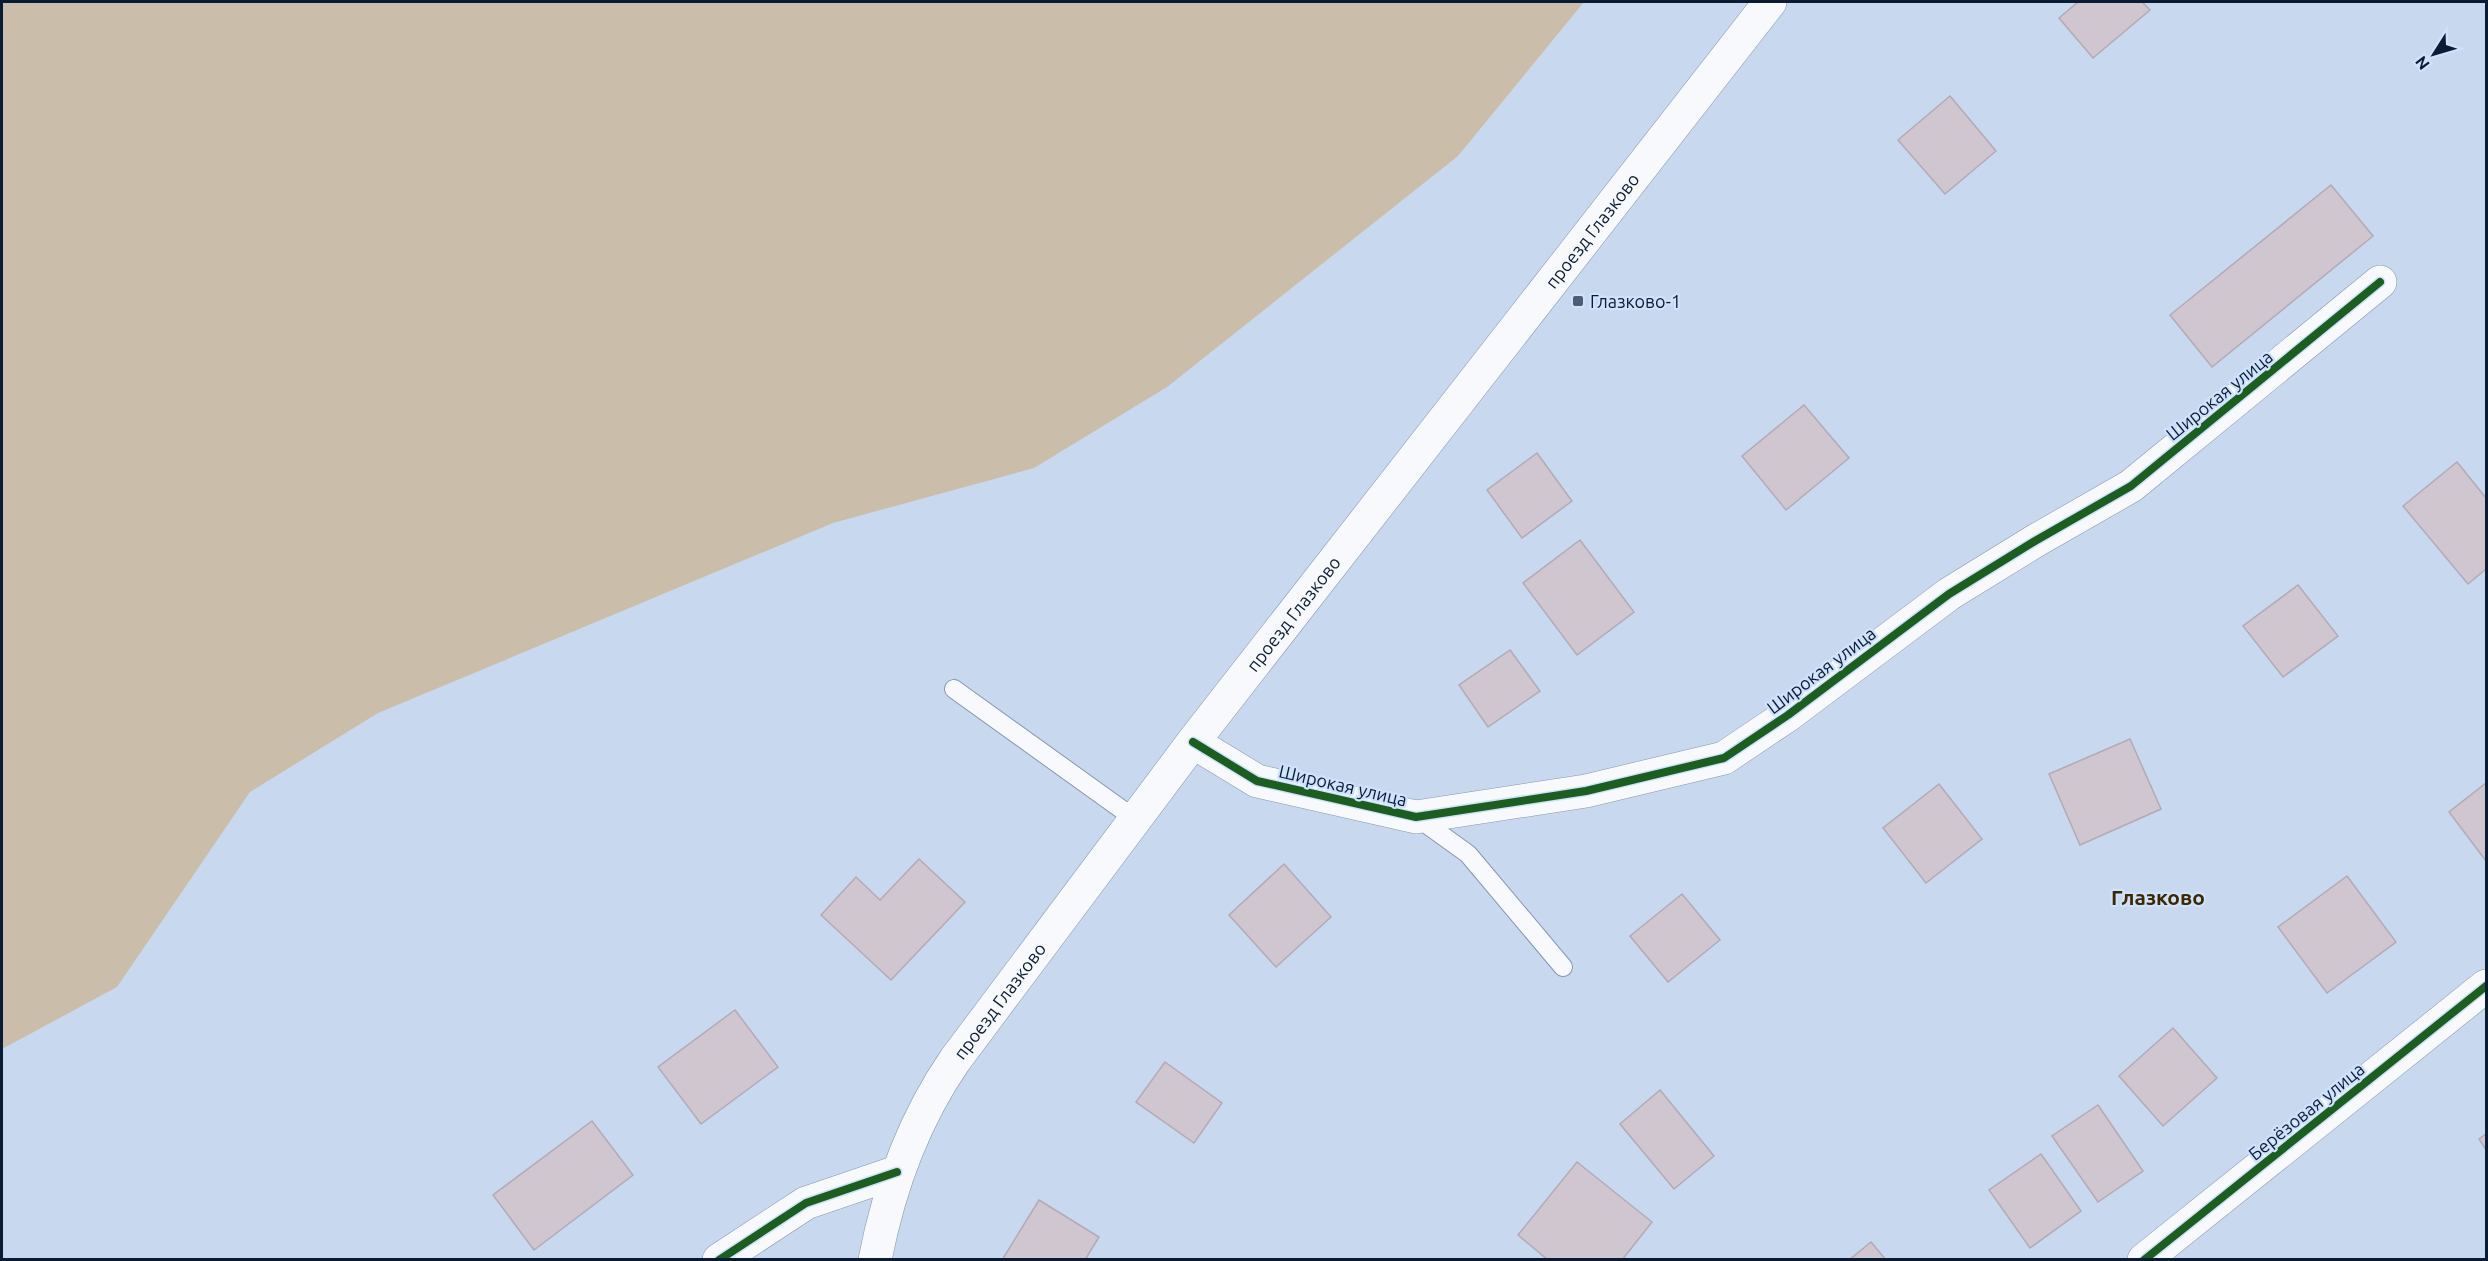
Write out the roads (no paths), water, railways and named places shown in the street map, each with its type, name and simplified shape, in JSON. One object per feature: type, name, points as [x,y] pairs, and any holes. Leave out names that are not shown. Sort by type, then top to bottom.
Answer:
[{"type":"street","name":"проезд Глазково","points":[[883,1255],[884,1215],[897,1172],[915,1128],[946,1073],[1193,742],[1770,2]]},
{"type":"street","name":"Широкая улица","points":[[1193,742],[1257,780],[1416,817],[1587,791],[1724,758],[1788,715],[1948,594],[2131,486],[2380,282]]},
{"type":"street","name":"Берёзовая улица","points":[[2144,1260],[2487,987]]},
{"type":"street","points":[[719,1260],[806,1203],[897,1172]]},
{"type":"lane","points":[[954,689],[1135,819]]},
{"type":"lane","points":[[1416,817],[1468,854],[1563,967]]},
{"type":"place","name":"Глазково-1","points":[[1578,301]]},
{"type":"district","name":"Глазково","points":[[2158,897]]}]
